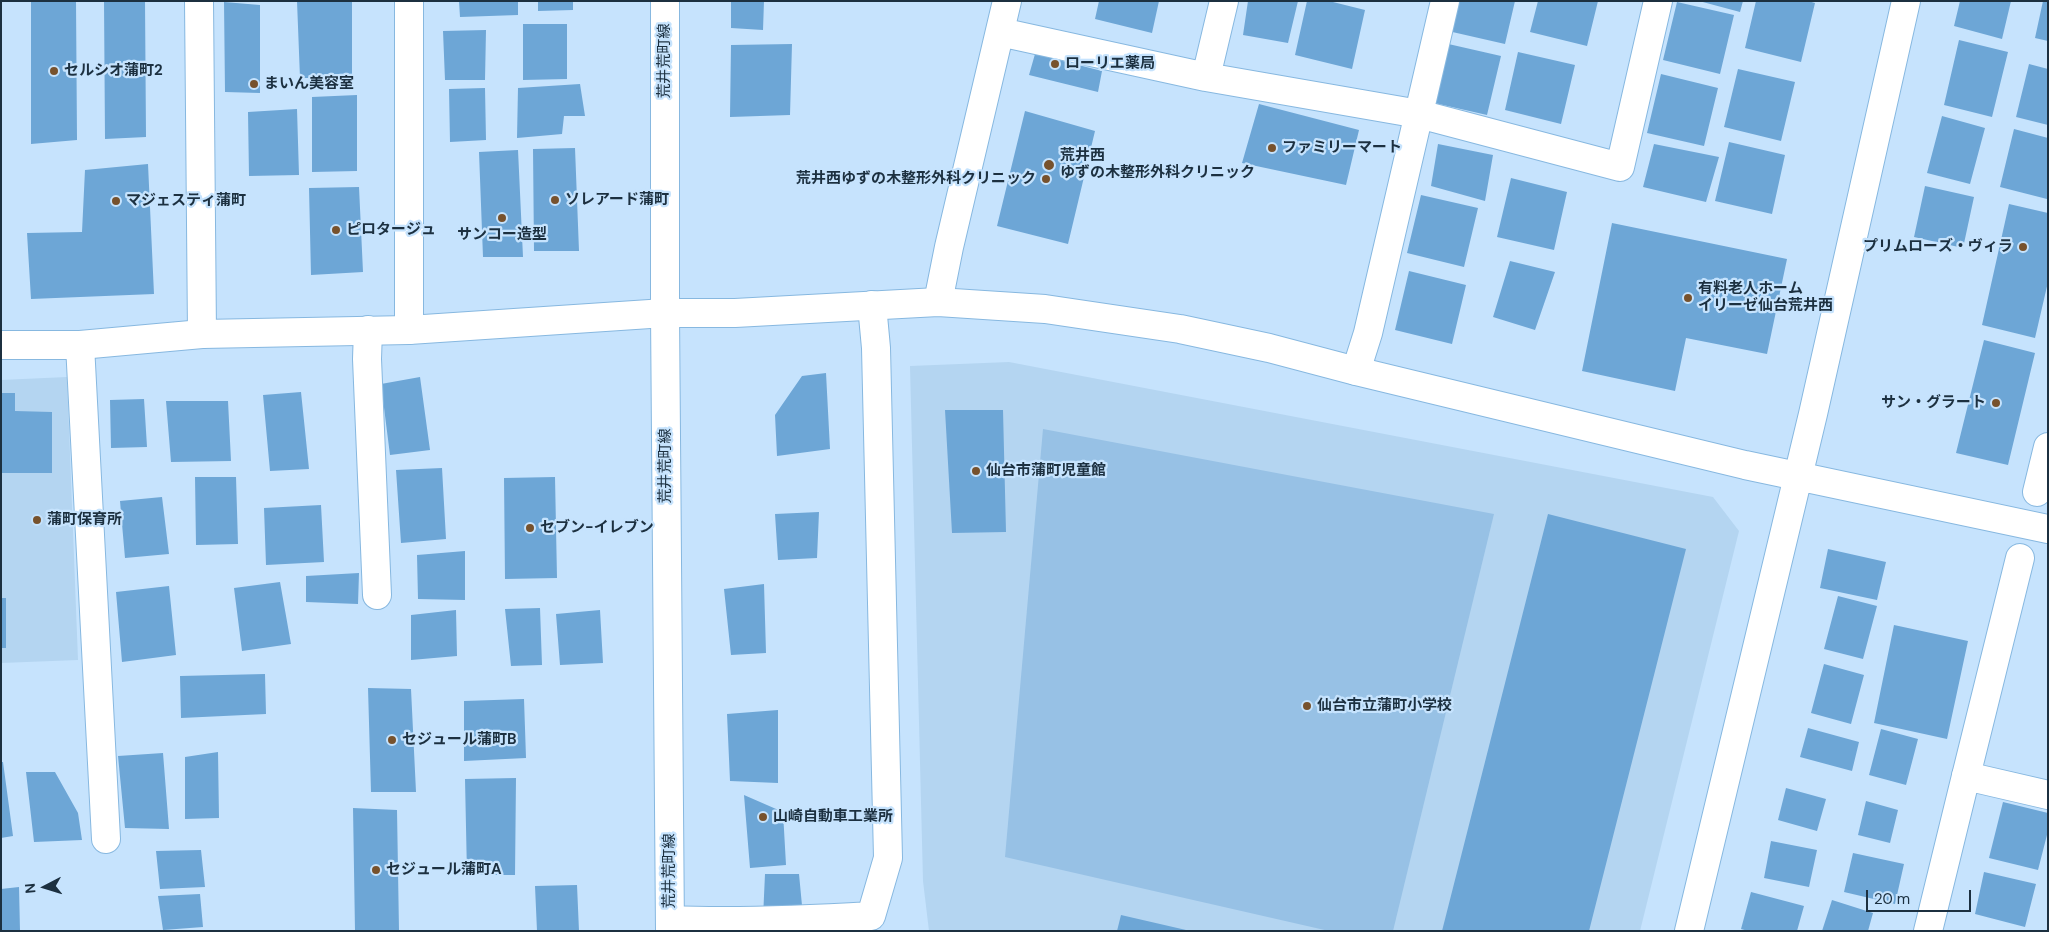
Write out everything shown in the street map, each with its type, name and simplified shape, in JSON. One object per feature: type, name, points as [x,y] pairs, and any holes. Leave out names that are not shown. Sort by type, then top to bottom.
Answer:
[{"type":"street","points":[[199,1],[202,334]]},
{"type":"street","points":[[409,1],[410,330]]},
{"type":"street","name":"荒井荒町線","points":[[666,1],[665,313],[670,926]]},
{"type":"street","points":[[938,302],[949,247],[1008,1]]},
{"type":"street","points":[[1206,77],[1224,1]]},
{"type":"street","points":[[1356,371],[1368,334],[1445,1]]},
{"type":"street","points":[[1000,32],[1206,77],[1419,114],[1620,167],[1658,1]]},
{"type":"street","points":[[1689,931],[1783,539],[1796,477],[1815,405],[1906,1]]},
{"type":"street","points":[[1,345],[80,346],[202,334],[410,330],[665,313],[734,313],[938,302],[1045,309],[1180,330],[1269,348],[1356,371],[1796,477],[2048,529]]},
{"type":"street","points":[[670,926],[720,922],[815,920],[871,916],[888,858],[876,348],[872,305]]},
{"type":"street","points":[[368,330],[367,359],[377,595]]},
{"type":"street","points":[[80,346],[106,839]]},
{"type":"street","points":[[2036,492],[2048,447]]},
{"type":"street","points":[[1928,931],[2020,558]]},
{"type":"street","points":[[1966,776],[2048,795]]},
{"type":"shaded area","name":"仙台市立蒲町小学校","points":[[1009,362],[1713,497],[1739,531],[1640,931],[929,931],[923,881],[910,366]]},
{"type":"shaded area","name":"蒲町保育所","points":[[67,377],[78,660],[1,663],[1,380]]},
{"type":"shaded area","points":[[1043,429],[1494,514],[1393,931],[1329,931],[1005,857]]},
{"type":"building","name":"セルシオ蒲町2","points":[[31,1],[76,1],[77,140],[31,144]]},
{"type":"building","points":[[104,1],[145,1],[146,137],[105,139]]},
{"type":"building","points":[[297,1],[352,1],[352,78],[300,78]]},
{"type":"building","points":[[459,1],[518,1],[518,15],[460,17]]},
{"type":"building","points":[[538,1],[573,1],[573,10],[538,11]]},
{"type":"building","points":[[731,1],[764,1],[763,30],[731,28]]},
{"type":"building","points":[[1099,1],[1159,1],[1152,33],[1095,19]]},
{"type":"building","points":[[1248,1],[1298,1],[1288,43],[1243,35]]},
{"type":"building","points":[[1307,1],[1329,1],[1365,10],[1352,69],[1295,55]]},
{"type":"building","points":[[1455,1],[1515,1],[1505,44],[1448,31]]},
{"type":"building","points":[[1538,1],[1598,1],[1587,46],[1530,32]]},
{"type":"building","points":[[1699,1],[1743,1],[1740,12]]},
{"type":"building","points":[[1756,1],[1808,1],[1815,3],[1801,62],[1745,48]]},
{"type":"building","points":[[1960,1],[2011,1],[2002,39],[1954,26]]},
{"type":"building","points":[[2043,1],[2048,1],[2048,41],[2035,38]]},
{"type":"building","points":[[224,2],[260,5],[260,93],[225,92]]},
{"type":"building","points":[[1677,2],[1734,15],[1720,74],[1663,60]]},
{"type":"building","points":[[523,24],[567,24],[567,79],[523,80]]},
{"type":"building","points":[[486,30],[485,80],[445,80],[443,31]]},
{"type":"building","points":[[1959,40],[2008,52],[1992,117],[1944,105]]},
{"type":"building","points":[[1444,43],[1501,56],[1487,115],[1430,102]]},
{"type":"building","points":[[792,44],[790,115],[730,117],[731,45]]},
{"type":"building","points":[[1518,52],[1575,65],[1561,124],[1505,110]]},
{"type":"building","points":[[1035,54],[1102,71],[1098,92],[1029,75]]},
{"type":"building","points":[[2029,64],[2048,69],[2048,125],[2016,117]]},
{"type":"building","points":[[1738,69],[1795,82],[1781,141],[1724,127]]},
{"type":"building","points":[[1661,74],[1718,88],[1704,146],[1647,133]]},
{"type":"building","points":[[580,84],[585,116],[564,116],[562,134],[517,138],[518,88]]},
{"type":"building","points":[[485,88],[486,140],[450,142],[449,89]]},
{"type":"building","points":[[357,95],[357,171],[312,172],[312,97]]},
{"type":"building","points":[[1259,104],[1359,130],[1346,185],[1242,163]]},
{"type":"building","points":[[297,109],[299,175],[249,176],[248,112]]},
{"type":"building","name":"荒井西ゆずの木整形外科クリニック","points":[[1025,111],[1095,131],[1068,244],[997,226]]},
{"type":"building","points":[[1942,116],[1985,128],[1970,184],[1927,173]]},
{"type":"building","points":[[2014,129],[2048,138],[2047,199],[2000,187]]},
{"type":"building","points":[[1729,142],[1785,155],[1772,214],[1715,201]]},
{"type":"building","points":[[1438,144],[1493,155],[1485,201],[1431,186]]},
{"type":"building","points":[[1654,144],[1719,157],[1706,202],[1643,187]]},
{"type":"building","name":"ソレアード蒲町","points":[[575,148],[579,251],[534,251],[533,149]]},
{"type":"building","points":[[518,150],[523,257],[483,257],[479,152]]},
{"type":"building","name":"マジェスティ蒲町","points":[[148,164],[154,294],[31,299],[27,233],[82,232],[85,170]]},
{"type":"building","points":[[1511,178],[1567,192],[1554,250],[1497,237]]},
{"type":"building","points":[[1925,186],[1974,197],[1963,248],[1914,237]]},
{"type":"building","name":"ピロタージュ","points":[[359,187],[363,272],[311,275],[309,188]]},
{"type":"building","points":[[1421,195],[1478,208],[1464,267],[1407,253]]},
{"type":"building","name":"プリムローズ・ヴィラ","points":[[2009,204],[2048,213],[2048,282],[2035,338],[1982,325]]},
{"type":"building","name":"有料老人ホーム イリーゼ仙台荒井西","points":[[1612,223],[1787,259],[1767,354],[1686,338],[1675,391],[1582,371]]},
{"type":"building","points":[[1510,261],[1555,272],[1535,330],[1493,317]]},
{"type":"building","points":[[1409,271],[1466,285],[1452,344],[1395,330]]},
{"type":"building","name":"サン・グラート","points":[[1984,340],[2035,353],[2008,465],[1956,453]]},
{"type":"building","points":[[826,373],[830,449],[777,456],[775,415],[802,376]]},
{"type":"building","points":[[420,377],[430,450],[390,455],[381,384]]},
{"type":"building","points":[[301,392],[309,469],[270,471],[263,395]]},
{"type":"building","points":[[1,393],[15,393],[15,411],[52,412],[52,473],[1,473]]},
{"type":"building","points":[[144,399],[147,447],[111,448],[110,400]]},
{"type":"building","points":[[166,401],[228,401],[231,461],[171,462]]},
{"type":"building","name":"仙台市蒲町児童館","points":[[945,410],[1003,410],[1006,532],[952,533]]},
{"type":"building","points":[[442,468],[446,539],[401,543],[396,470]]},
{"type":"building","points":[[195,477],[236,477],[238,544],[196,545]]},
{"type":"building","points":[[555,477],[557,578],[505,579],[504,478]]},
{"type":"building","points":[[162,497],[169,554],[125,558],[120,501]]},
{"type":"building","points":[[321,505],[324,562],[266,565],[264,508]]},
{"type":"building","points":[[819,512],[817,558],[778,560],[775,514]]},
{"type":"building","points":[[1548,514],[1686,549],[1589,931],[1442,931]]},
{"type":"building","points":[[1828,549],[1886,562],[1877,600],[1820,588]]},
{"type":"building","points":[[465,551],[465,600],[418,599],[417,555]]},
{"type":"building","points":[[359,573],[358,604],[306,602],[306,576]]},
{"type":"building","points":[[280,582],[291,644],[242,651],[234,588]]},
{"type":"building","points":[[764,584],[766,653],[731,655],[724,589]]},
{"type":"building","points":[[169,586],[176,655],[122,662],[116,592]]},
{"type":"building","points":[[1838,596],[1877,606],[1863,659],[1824,649]]},
{"type":"building","points":[[1,598],[6,598],[6,648],[1,648]]},
{"type":"building","points":[[540,608],[542,665],[511,666],[505,609]]},
{"type":"building","points":[[456,610],[457,656],[411,660],[411,615]]},
{"type":"building","points":[[600,610],[603,663],[560,665],[556,614]]},
{"type":"building","points":[[1894,625],[1968,641],[1947,739],[1874,723]]},
{"type":"building","points":[[1824,664],[1864,675],[1851,724],[1811,713]]},
{"type":"building","points":[[265,674],[266,714],[181,718],[180,676]]},
{"type":"building","name":"セジュール蒲町B","points":[[368,688],[411,689],[416,792],[371,792]]},
{"type":"building","points":[[524,699],[526,758],[464,761],[464,701]]},
{"type":"building","points":[[778,710],[778,783],[730,781],[727,714]]},
{"type":"building","points":[[1808,728],[1859,742],[1852,771],[1800,757]]},
{"type":"building","points":[[1881,729],[1918,739],[1906,785],[1869,775]]},
{"type":"building","points":[[218,752],[219,818],[185,819],[185,757]]},
{"type":"building","points":[[163,753],[169,829],[125,828],[118,756]]},
{"type":"building","points":[[1,762],[3,762],[13,836],[1,838]]},
{"type":"building","points":[[26,772],[55,772],[78,813],[82,840],[34,842]]},
{"type":"building","points":[[516,778],[515,875],[467,875],[465,779]]},
{"type":"building","points":[[1786,788],[1826,799],[1817,831],[1778,820]]},
{"type":"building","points":[[744,795],[783,812],[786,865],[750,868]]},
{"type":"building","points":[[1866,801],[1898,810],[1890,843],[1858,835]]},
{"type":"building","points":[[2003,802],[2048,813],[2048,831],[2038,870],[1989,858]]},
{"type":"building","name":"セジュール蒲町A","points":[[353,808],[397,810],[399,931],[355,931]]},
{"type":"building","points":[[1771,841],[1817,850],[1809,887],[1764,878]]},
{"type":"building","points":[[201,850],[205,887],[160,889],[156,851]]},
{"type":"building","points":[[1853,853],[1904,864],[1895,904],[1844,892]]},
{"type":"building","points":[[1984,872],[2036,884],[2025,927],[1975,914]]},
{"type":"building","points":[[765,874],[799,874],[803,916],[763,918]]},
{"type":"building","points":[[577,885],[579,931],[537,931],[535,886]]},
{"type":"building","points":[[19,887],[20,931],[1,931],[1,889]]},
{"type":"building","points":[[1751,892],[1804,906],[1797,931],[1748,931],[1741,929]]},
{"type":"building","points":[[200,894],[203,927],[163,930],[158,896]]},
{"type":"building","points":[[1832,900],[1873,913],[1868,931],[1822,931]]},
{"type":"building","points":[[1121,915],[1186,930],[1186,931],[1117,931]]},
{"type":"place","name":"ローリエ薬局","points":[[1055,64]]},
{"type":"place","name":"セルシオ蒲町2","points":[[54,71]]},
{"type":"place","name":"まいん美容室","points":[[254,84]]},
{"type":"place","name":"ファミリーマート","points":[[1272,148]]},
{"type":"place","name":"荒井西 ゆずの木整形外科クリニック","points":[[1049,165]]},
{"type":"place","name":"荒井西ゆずの木整形外科クリニック","points":[[1046,179]]},
{"type":"place","name":"ソレアード蒲町","points":[[555,200]]},
{"type":"place","name":"マジェスティ蒲町","points":[[116,201]]},
{"type":"place","name":"サンコー造型","points":[[502,218]]},
{"type":"place","name":"ピロタージュ","points":[[336,230]]},
{"type":"place","name":"プリムローズ・ヴィラ","points":[[2023,247]]},
{"type":"place","name":"有料老人ホーム イリーゼ仙台荒井西","points":[[1688,298]]},
{"type":"place","name":"サン・グラート","points":[[1996,403]]},
{"type":"place","name":"仙台市蒲町児童館","points":[[976,471]]},
{"type":"place","name":"蒲町保育所","points":[[37,520]]},
{"type":"place","name":"セブン-イレブン","points":[[530,528]]},
{"type":"place","name":"仙台市立蒲町小学校","points":[[1307,706]]},
{"type":"place","name":"セジュール蒲町B","points":[[392,740]]},
{"type":"place","name":"山崎自動車工業所","points":[[763,817]]},
{"type":"place","name":"セジュール蒲町A","points":[[376,870]]}]
